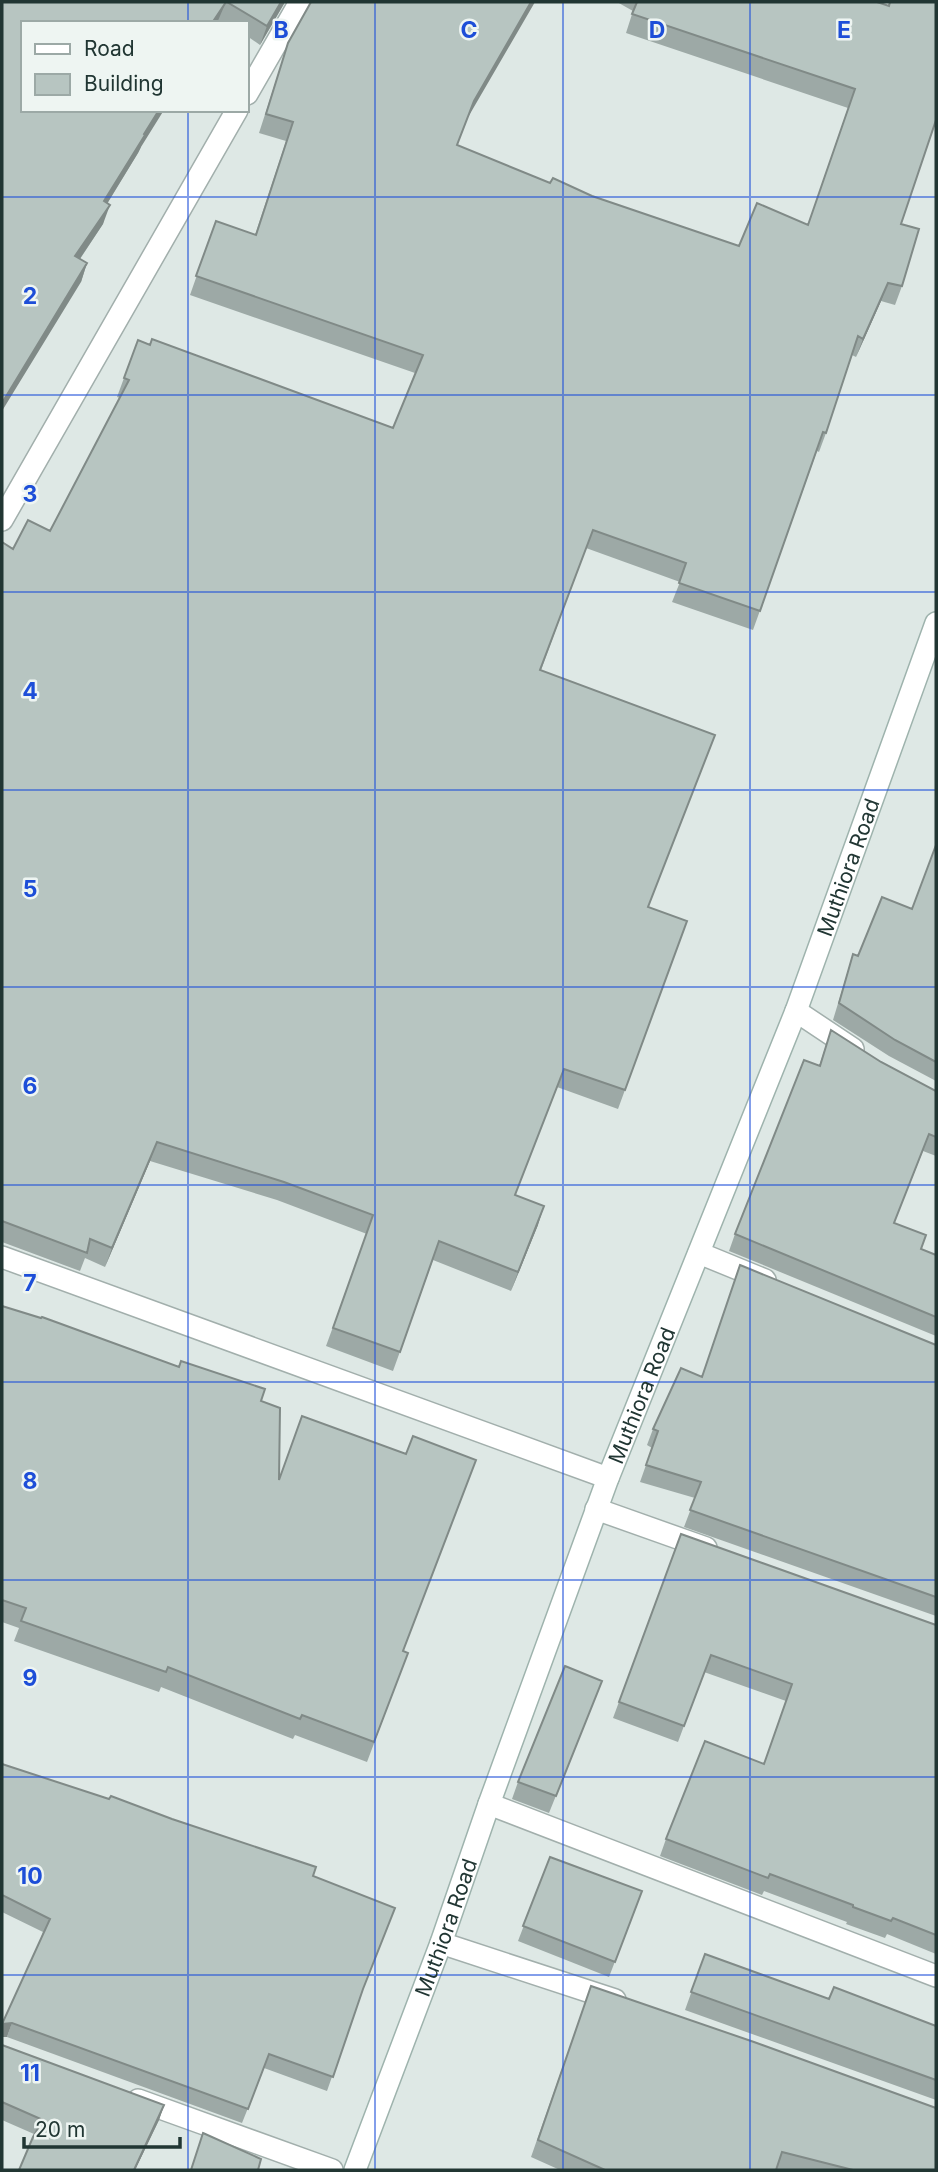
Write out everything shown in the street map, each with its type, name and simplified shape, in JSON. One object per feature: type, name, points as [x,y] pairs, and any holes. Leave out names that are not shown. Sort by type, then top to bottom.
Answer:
[{"type":"street","points":[[248,92],[300,2]]},
{"type":"street","points":[[2,520],[236,112]]},
{"type":"street","name":"Muthiora Road","points":[[355,2170],[441,1943],[596,1509],[796,1011],[935,633]]},
{"type":"street","points":[[796,1011],[870,1061]]},
{"type":"street","points":[[699,1253],[786,1289]]},
{"type":"street","points":[[2,1257],[608,1478]]},
{"type":"street","points":[[596,1509],[727,1555]]},
{"type":"street","points":[[489,1804],[936,1976]]},
{"type":"street","points":[[441,1943],[640,2008]]},
{"type":"street","points":[[116,2091],[332,2170]]},
{"type":"building","points":[[2,2],[226,2],[213,21],[21,21],[21,112],[158,112],[104,201],[110,205],[75,256],[87,263],[2,403]]},
{"type":"building","points":[[227,2],[281,2],[267,26]]},
{"type":"building","points":[[311,2],[531,2],[474,101],[457,145],[550,183],[553,178],[592,196],[739,246],[757,203],[808,225],[855,89],[632,14],[637,2],[877,2],[889,6],[890,2],[936,2],[936,120],[901,224],[919,229],[902,286],[888,283],[863,339],[858,336],[826,433],[823,432],[760,611],[679,583],[686,563],[593,530],[540,670],[715,735],[648,907],[687,921],[625,1090],[564,1069],[515,1195],[544,1206],[518,1272],[439,1241],[400,1352],[333,1328],[373,1215],[284,1182],[157,1142],[112,1248],[90,1239],[87,1253],[2,1221],[2,542],[13,549],[28,520],[50,531],[129,380],[124,378],[138,340],[150,345],[152,339],[393,428],[423,355],[196,276],[216,221],[256,235],[293,122],[266,114],[288,43]]},
{"type":"building","points":[[936,845],[936,1062],[895,1040],[839,1003],[853,954],[858,956],[882,897],[912,909]]},
{"type":"building","points":[[831,1030],[881,1062],[936,1091],[936,1137],[929,1134],[894,1223],[926,1235],[921,1249],[936,1255],[936,1317],[735,1234],[804,1060],[820,1066]]},
{"type":"building","points":[[740,1265],[936,1345],[936,1597],[690,1510],[701,1482],[646,1465],[658,1431],[653,1429],[681,1368],[702,1377]]},
{"type":"building","points":[[2,1306],[42,1317],[179,1367],[181,1361],[265,1389],[261,1401],[280,1408],[279,1480],[302,1416],[406,1454],[413,1436],[476,1460],[403,1651],[408,1653],[374,1742],[302,1715],[300,1719],[168,1667],[166,1672],[21,1621],[26,1608],[2,1600]]},
{"type":"building","points":[[681,1534],[936,1625],[936,1935],[893,1918],[891,1921],[770,1874],[768,1878],[666,1839],[705,1741],[764,1764],[792,1684],[711,1655],[684,1726],[619,1702]]},
{"type":"building","points":[[565,1666],[602,1681],[556,1796],[518,1782]]},
{"type":"building","points":[[2,1764],[109,1799],[111,1796],[316,1867],[313,1876],[395,1908],[363,1989],[333,2077],[269,2054],[248,2109],[12,2023],[2,2024],[50,1919],[2,1895]]},
{"type":"building","points":[[550,1857],[642,1891],[615,1962],[523,1926]]},
{"type":"building","points":[[705,1954],[829,1999],[834,1987],[936,2026],[936,2080],[691,1992]]},
{"type":"building","points":[[591,1986],[936,2108],[936,2170],[853,2170],[782,2152],[776,2170],[605,2170],[538,2140]]},
{"type":"building","points":[[2,2045],[164,2105],[134,2170],[19,2170],[43,2120],[2,2102]]},
{"type":"building","points":[[203,2133],[261,2159],[258,2170],[191,2170]]}]
